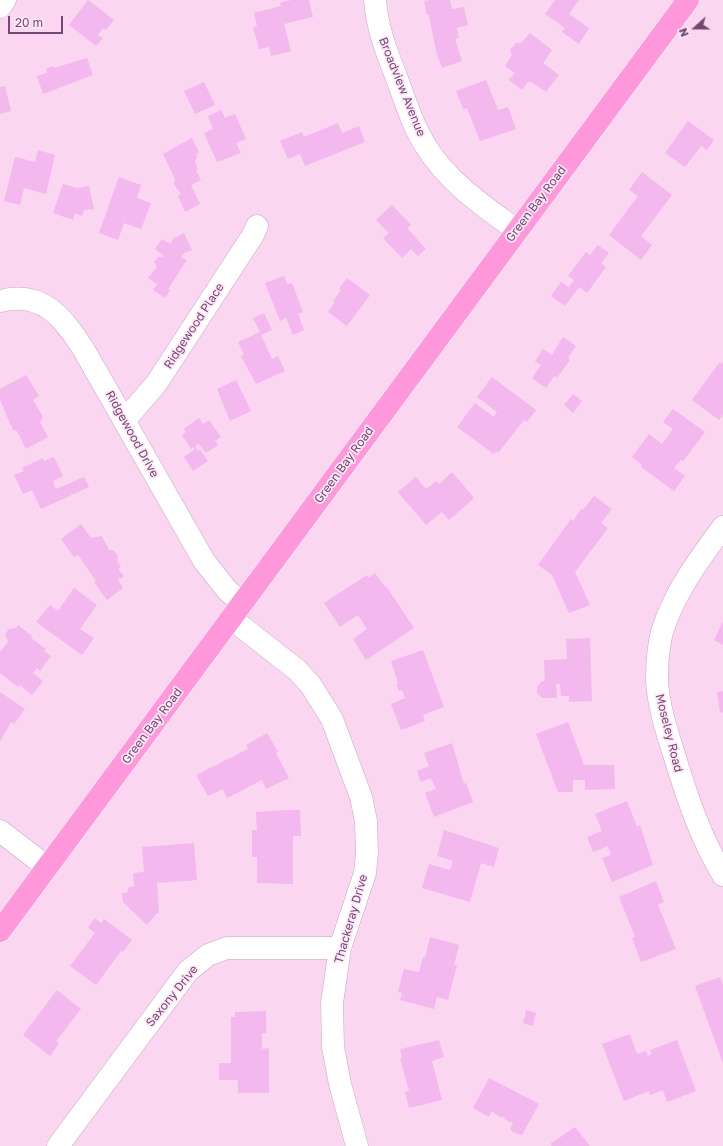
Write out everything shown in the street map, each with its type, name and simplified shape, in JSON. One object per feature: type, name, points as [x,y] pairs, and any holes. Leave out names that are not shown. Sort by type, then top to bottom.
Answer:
[{"type":"main road","name":"Green Bay Road","points":[[0,931],[516,230],[688,0]]},
{"type":"street","points":[[0,7],[5,0]]},
{"type":"street","name":"Broadview Avenue","points":[[375,0],[381,36],[416,129],[426,148],[451,178],[471,196],[516,230]]},
{"type":"street","name":"Ridgewood Place","points":[[124,421],[156,384],[253,235],[257,226]]},
{"type":"street","name":"Ridgewood Drive","points":[[0,301],[22,298],[39,302],[54,311],[69,326],[204,561],[227,590],[237,611]]},
{"type":"street","name":"Moseley Road","points":[[723,527],[698,560],[672,606],[662,633],[657,681],[665,726],[682,780],[701,832],[723,875]]},
{"type":"street","name":"Thackeray Drive","points":[[237,611],[310,684],[332,718],[362,797],[366,821],[367,853],[365,873],[340,948],[332,1003],[333,1047],[340,1084],[357,1146]]},
{"type":"street","points":[[0,831],[47,867]]},
{"type":"street","name":"Saxony Drive","points":[[58,1146],[188,971],[208,955],[227,948],[340,948]]},
{"type":"shaded area","points":[[0,0],[723,0],[723,1146],[0,1146]]},
{"type":"building","points":[[88,0],[114,20],[106,30],[103,28],[98,35],[103,38],[96,46],[69,25]]},
{"type":"building","points":[[291,0],[309,0],[313,17],[284,24],[291,51],[271,56],[269,47],[259,49],[253,27],[257,26],[254,13],[281,6],[280,3]]},
{"type":"building","points":[[450,0],[452,9],[464,7],[468,25],[457,28],[459,38],[455,39],[462,61],[442,68],[436,51],[429,15],[427,15],[424,1]]},
{"type":"building","points":[[555,0],[579,0],[569,14],[589,28],[579,44],[562,32],[565,28],[545,14]]},
{"type":"building","points":[[530,33],[552,50],[543,63],[559,75],[546,92],[532,82],[528,82],[522,90],[509,80],[515,73],[505,66],[512,55],[510,50],[516,43],[521,43]]},
{"type":"building","points":[[87,58],[93,75],[43,94],[37,76],[47,73],[46,69],[53,66],[54,68]]},
{"type":"building","points":[[486,80],[498,110],[508,107],[516,129],[480,141],[467,108],[463,109],[456,91]]},
{"type":"building","points":[[204,82],[215,105],[195,114],[184,91]]},
{"type":"building","points":[[5,86],[11,111],[0,114],[0,87]]},
{"type":"building","points":[[221,110],[225,118],[235,114],[246,139],[236,143],[241,153],[217,162],[204,133],[213,129],[208,116]]},
{"type":"building","points":[[688,121],[714,140],[707,150],[701,146],[685,167],[665,153]]},
{"type":"building","points":[[338,123],[342,133],[359,126],[365,142],[305,166],[300,154],[288,159],[280,141],[302,132],[304,137]]},
{"type":"building","points":[[192,138],[199,152],[196,154],[197,157],[195,162],[198,169],[196,170],[201,180],[191,185],[200,204],[185,212],[178,196],[181,194],[174,184],[175,179],[163,154]]},
{"type":"building","points":[[38,150],[55,155],[46,194],[24,188],[20,205],[4,201],[15,157],[35,162]]},
{"type":"building","points":[[642,172],[672,195],[641,236],[652,245],[641,260],[609,235],[638,196],[629,190]]},
{"type":"building","points":[[119,177],[141,185],[137,198],[151,203],[141,229],[124,223],[118,240],[99,233]]},
{"type":"building","points":[[63,184],[77,188],[89,186],[94,209],[84,210],[82,216],[75,213],[73,220],[53,213]]},
{"type":"building","points":[[392,205],[411,225],[407,228],[426,249],[418,256],[411,249],[402,258],[383,238],[389,233],[376,220]]},
{"type":"building","points":[[184,233],[192,250],[184,253],[181,257],[187,260],[168,289],[170,290],[165,298],[153,290],[157,284],[148,278],[157,267],[154,262],[158,257],[162,257],[163,255],[155,249],[162,239],[170,244],[174,238]]},
{"type":"building","points":[[598,245],[609,253],[601,263],[606,267],[587,293],[579,287],[565,306],[551,296],[561,282],[569,287],[574,280],[568,276],[586,252],[590,255]]},
{"type":"building","points":[[284,276],[287,284],[292,283],[303,312],[298,314],[304,330],[293,335],[286,318],[280,321],[265,283]]},
{"type":"building","points":[[347,278],[370,295],[347,326],[328,312],[335,302],[333,301],[341,290],[339,288]]},
{"type":"building","points":[[264,313],[272,330],[261,335],[272,359],[278,356],[285,371],[256,384],[241,356],[244,355],[238,342],[260,332],[253,318]]},
{"type":"building","points":[[563,337],[576,346],[568,358],[570,360],[557,378],[554,376],[546,388],[532,378],[541,365],[535,361],[543,349],[552,355]]},
{"type":"building","points":[[723,361],[723,415],[719,420],[692,400],[719,363],[721,364]]},
{"type":"building","points":[[26,375],[39,396],[33,400],[43,417],[40,422],[48,437],[26,449],[17,431],[13,430],[0,400],[0,389]]},
{"type":"building","points":[[492,377],[536,410],[527,422],[524,420],[498,453],[496,451],[494,454],[457,427],[475,403],[494,417],[497,412],[477,397]]},
{"type":"building","points":[[236,380],[251,411],[230,421],[217,389]]},
{"type":"building","points":[[573,394],[582,401],[573,413],[564,405]]},
{"type":"building","points":[[673,409],[705,432],[683,461],[681,460],[674,468],[685,476],[674,491],[641,467],[642,465],[632,457],[649,434],[662,444],[673,429],[663,422]]},
{"type":"building","points":[[199,418],[203,424],[209,420],[221,437],[215,441],[218,445],[206,453],[199,444],[195,446],[198,451],[200,449],[208,461],[193,471],[184,457],[195,449],[193,447],[191,449],[182,435],[186,432],[184,429]]},
{"type":"building","points":[[54,457],[63,476],[53,481],[56,489],[84,477],[89,487],[41,509],[32,490],[23,494],[14,475],[24,471],[22,468],[43,458],[44,461]]},
{"type":"building","points":[[452,472],[474,498],[449,520],[442,512],[426,525],[398,492],[416,477],[426,489],[436,481],[439,484]]},
{"type":"building","points":[[594,496],[612,509],[601,523],[608,528],[575,572],[590,605],[569,613],[552,575],[538,565],[571,519],[573,521],[581,509],[583,510]]},
{"type":"building","points":[[81,524],[91,538],[102,536],[109,550],[113,550],[118,556],[117,561],[121,567],[118,569],[124,576],[118,580],[123,588],[107,600],[78,555],[74,557],[61,539]]},
{"type":"building","points":[[375,573],[385,587],[386,586],[414,628],[366,660],[353,639],[367,629],[358,615],[340,627],[324,603],[367,575],[369,578]]},
{"type":"building","points":[[74,588],[97,605],[80,629],[94,638],[82,655],[36,622],[50,605],[58,611]]},
{"type":"building","points":[[723,621],[723,645],[714,640]]},
{"type":"building","points":[[18,625],[32,636],[31,638],[46,649],[44,651],[51,656],[40,671],[37,668],[33,673],[43,681],[32,695],[20,685],[18,687],[0,673],[0,652],[8,642],[5,634],[9,629],[16,628]]},
{"type":"building","points":[[590,638],[592,701],[569,702],[569,696],[561,696],[560,684],[556,684],[557,698],[542,698],[537,693],[537,687],[542,681],[545,681],[544,660],[567,659],[566,639]]},
{"type":"building","points":[[423,650],[444,707],[423,715],[425,721],[401,730],[391,704],[405,698],[402,690],[399,691],[396,684],[398,683],[391,661]]},
{"type":"building","points":[[723,691],[723,712],[720,713],[717,692]]},
{"type":"building","points":[[0,692],[25,709],[14,724],[11,722],[0,742]]},
{"type":"building","points":[[568,722],[584,765],[614,765],[615,789],[585,790],[585,780],[573,780],[573,792],[558,792],[536,734]]},
{"type":"building","points":[[267,733],[278,752],[276,753],[289,778],[266,789],[262,780],[227,798],[223,789],[208,796],[196,775],[248,749],[246,745]]},
{"type":"building","points":[[452,743],[464,784],[466,783],[473,802],[434,817],[425,793],[436,789],[431,778],[421,782],[417,771],[429,766],[424,753]]},
{"type":"building","points":[[627,801],[637,827],[640,825],[653,865],[612,882],[602,858],[611,855],[608,846],[593,852],[587,837],[602,831],[595,814]]},
{"type":"building","points":[[300,810],[301,836],[293,836],[293,884],[257,883],[257,857],[252,857],[252,830],[257,830],[256,812]]},
{"type":"building","points":[[444,830],[499,848],[494,867],[481,863],[470,902],[422,888],[429,864],[450,870],[453,861],[437,856]]},
{"type":"building","points":[[194,843],[197,880],[157,883],[159,913],[157,913],[147,925],[123,902],[122,893],[127,893],[129,887],[134,887],[133,873],[144,872],[142,847]]},
{"type":"building","points":[[656,881],[664,902],[658,905],[676,949],[641,962],[632,938],[635,937],[619,897]]},
{"type":"building","points":[[95,918],[101,923],[104,919],[132,940],[123,952],[121,951],[96,985],[70,966],[95,933],[88,927]]},
{"type":"building","points":[[430,937],[459,945],[454,965],[457,965],[448,1000],[437,997],[434,1009],[400,1000],[402,993],[398,992],[404,969],[419,972],[423,957],[425,958]]},
{"type":"building","points":[[720,977],[723,985],[723,1063],[695,986]]},
{"type":"building","points":[[57,990],[81,1009],[56,1041],[59,1043],[50,1056],[23,1035]]},
{"type":"building","points":[[526,1010],[536,1013],[533,1026],[523,1023]]},
{"type":"building","points":[[266,1011],[266,1033],[262,1033],[262,1049],[269,1048],[269,1093],[238,1093],[238,1080],[219,1080],[219,1063],[231,1063],[231,1017],[235,1017],[235,1012]]},
{"type":"building","points":[[630,1034],[637,1054],[646,1051],[648,1056],[652,1054],[650,1050],[677,1040],[696,1091],[667,1102],[663,1090],[650,1095],[649,1091],[624,1101],[602,1044]]},
{"type":"building","points":[[439,1040],[444,1057],[432,1061],[442,1100],[409,1108],[405,1092],[409,1091],[400,1058],[402,1058],[400,1049]]},
{"type":"building","points":[[489,1078],[539,1104],[522,1135],[513,1132],[510,1129],[513,1123],[504,1119],[505,1118],[502,1116],[501,1118],[492,1111],[489,1117],[473,1108]]},
{"type":"building","points":[[575,1127],[590,1146],[552,1146],[550,1144]]}]
